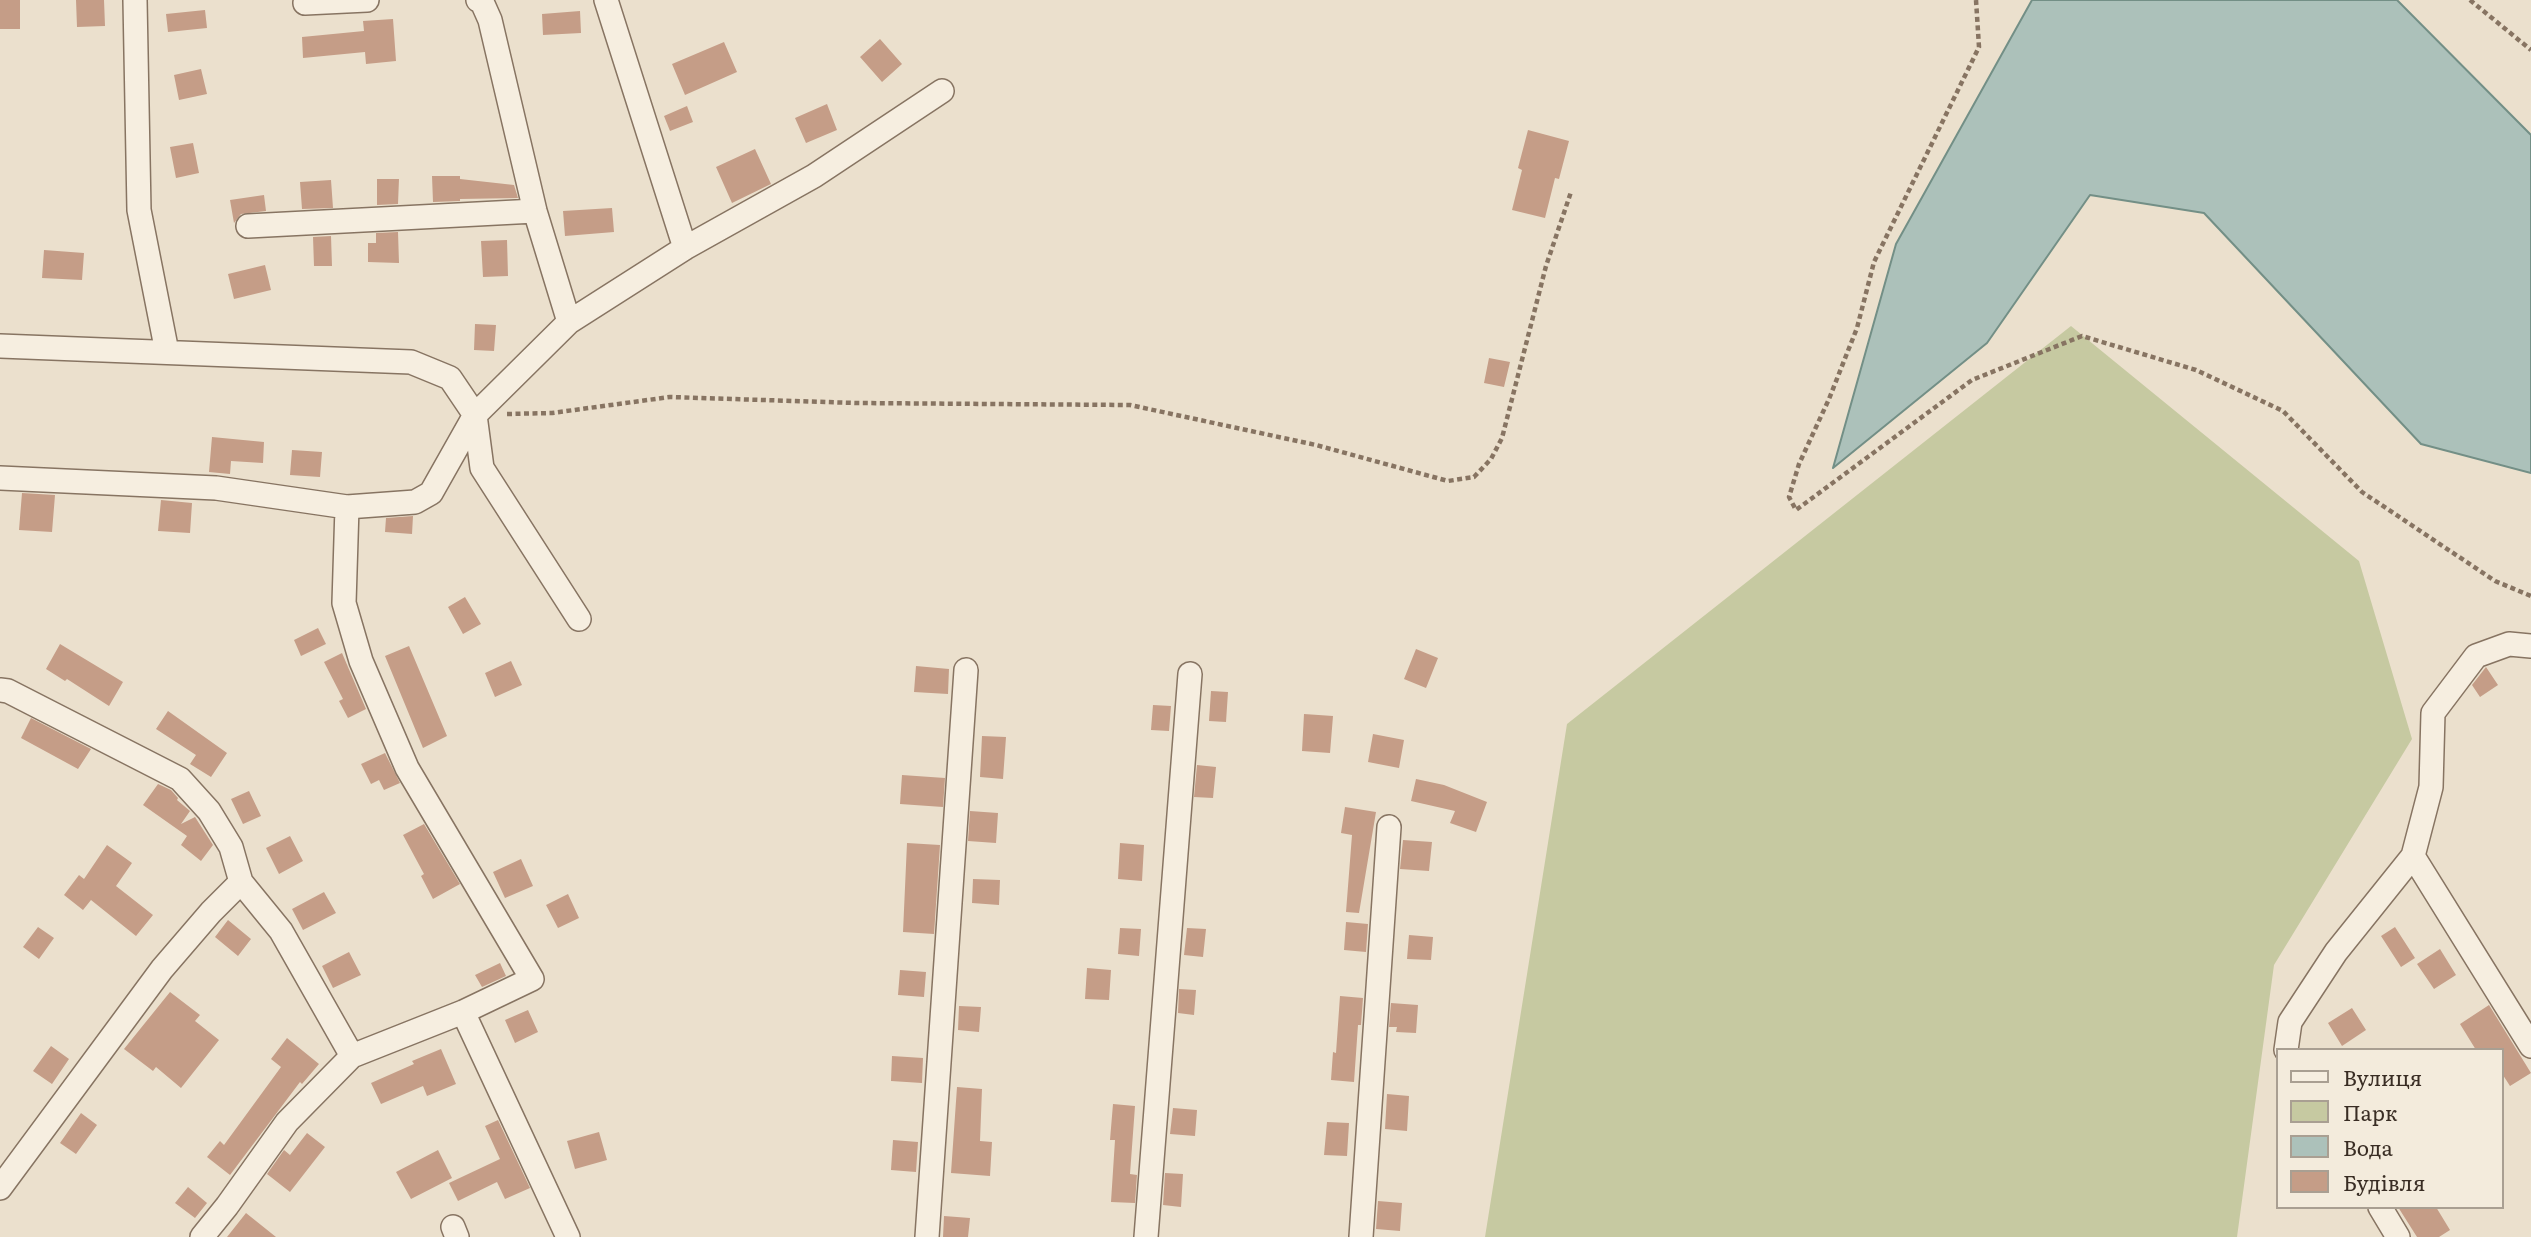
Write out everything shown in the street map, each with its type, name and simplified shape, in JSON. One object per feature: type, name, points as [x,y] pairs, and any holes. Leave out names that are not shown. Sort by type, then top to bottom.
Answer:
[{"type":"street","points":[[135,0],[139,210],[167,352]]},
{"type":"street","points":[[305,4],[366,0]]},
{"type":"street","points":[[478,0],[482,2],[490,20],[535,211],[569,322]]},
{"type":"street","points":[[606,0],[685,248]]},
{"type":"street","points":[[0,478],[216,488],[347,507],[415,502],[431,493],[475,415],[569,322],[685,248],[814,176],[942,91]]},
{"type":"street","points":[[248,226],[535,211]]},
{"type":"street","points":[[0,346],[411,362],[450,379],[475,415],[482,468],[579,618]]},
{"type":"street","points":[[202,1237],[287,1122],[352,1056],[463,1012],[532,979],[407,768],[361,662],[344,603],[347,507]]},
{"type":"street","points":[[2286,1048],[2290,1022],[2336,952],[2413,856],[2431,787],[2433,713],[2476,656],[2508,644],[2531,646]]},
{"type":"street","points":[[927,1237],[965,670]]},
{"type":"street","points":[[1146,1237],[1190,674]]},
{"type":"street","points":[[0,690],[8,691],[180,779],[209,811],[231,847],[242,882],[281,931],[352,1056]]},
{"type":"street","points":[[1361,1237],[1388,827]]},
{"type":"street","points":[[2413,856],[2531,1046]]},
{"type":"street","points":[[0,1188],[162,970],[211,912],[242,882]]},
{"type":"street","points":[[463,1012],[568,1237]]},
{"type":"street","points":[[2381,1209],[2398,1237]]},
{"type":"path","points":[[1976,0],[1979,47],[1874,262],[1857,328],[1799,464],[1789,497],[1797,510],[1972,380],[2082,336],[2196,370],[2283,411],[2362,492],[2495,581],[2531,596]]},
{"type":"path","points":[[2470,0],[2531,50]]},
{"type":"path","points":[[475,415],[552,413],[670,397],[856,403],[1130,405],[1316,445],[1448,481],[1474,477],[1491,458],[1502,438],[1546,266],[1571,192]]},
{"type":"green space","points":[[2071,326],[2359,561],[2412,739],[2274,965],[2237,1237],[1485,1237],[1567,724]]},
{"type":"water","points":[[2032,0],[2397,0],[2531,135],[2531,473],[2421,444],[2204,213],[2090,195],[1987,343],[1833,468],[1896,244]]},
{"type":"building","points":[[0,0],[20,0],[20,29],[0,29]]},
{"type":"building","points":[[76,0],[104,0],[105,26],[77,27]]},
{"type":"building","points":[[205,10],[207,28],[168,32],[166,14]]},
{"type":"building","points":[[580,11],[581,33],[543,35],[542,14]]},
{"type":"building","points":[[393,19],[396,61],[366,64],[365,52],[303,58],[302,37],[364,31],[363,21]]},
{"type":"building","points":[[880,39],[902,64],[882,82],[860,57]]},
{"type":"building","points":[[724,42],[737,72],[685,95],[672,64]]},
{"type":"building","points":[[201,69],[207,94],[179,100],[174,75]]},
{"type":"building","points":[[827,104],[837,130],[806,143],[795,118]]},
{"type":"building","points":[[687,106],[693,122],[670,131],[664,116]]},
{"type":"building","points":[[1528,130],[1569,141],[1559,179],[1555,178],[1545,218],[1512,210],[1522,170],[1518,168]]},
{"type":"building","points":[[193,143],[199,173],[176,178],[170,147]]},
{"type":"building","points":[[755,149],[771,184],[732,203],[716,167]]},
{"type":"building","points":[[432,176],[460,176],[460,179],[514,185],[518,198],[433,202]]},
{"type":"building","points":[[377,179],[399,179],[398,204],[377,205]]},
{"type":"building","points":[[331,180],[333,208],[302,209],[300,182]]},
{"type":"building","points":[[264,195],[266,211],[241,214],[234,223],[230,200]]},
{"type":"building","points":[[612,208],[614,232],[565,236],[563,211]]},
{"type":"building","points":[[398,232],[399,263],[368,262],[368,243],[376,243],[376,233]]},
{"type":"building","points":[[331,236],[332,266],[314,266],[313,237]]},
{"type":"building","points":[[507,240],[508,276],[483,277],[481,241]]},
{"type":"building","points":[[44,250],[84,253],[82,280],[42,278]]},
{"type":"building","points":[[265,265],[271,290],[234,299],[228,274]]},
{"type":"building","points":[[475,324],[496,325],[494,351],[474,350]]},
{"type":"building","points":[[1489,358],[1510,362],[1504,387],[1484,383]]},
{"type":"building","points":[[212,437],[264,442],[263,463],[231,461],[230,474],[209,472]]},
{"type":"building","points":[[292,450],[322,452],[320,477],[290,475]]},
{"type":"building","points":[[22,493],[55,495],[52,532],[19,530]]},
{"type":"building","points":[[161,500],[192,503],[190,533],[158,531]]},
{"type":"building","points":[[413,516],[412,534],[385,532],[386,518]]},
{"type":"building","points":[[465,597],[481,624],[463,634],[448,607]]},
{"type":"building","points":[[318,628],[326,644],[301,656],[294,640]]},
{"type":"building","points":[[60,644],[123,682],[109,706],[46,669]]},
{"type":"building","points":[[409,646],[447,736],[423,748],[385,656]]},
{"type":"building","points":[[1416,649],[1438,658],[1426,688],[1404,679]]},
{"type":"building","points":[[342,653],[366,709],[348,718],[339,701],[343,699],[324,662]]},
{"type":"building","points":[[511,661],[522,685],[495,697],[485,673]]},
{"type":"building","points":[[916,666],[949,669],[948,694],[914,692]]},
{"type":"building","points":[[2486,667],[2498,685],[2480,697],[2472,685]]},
{"type":"building","points":[[1211,691],[1228,692],[1226,722],[1209,721]]},
{"type":"building","points":[[1153,705],[1171,706],[1169,731],[1151,730]]},
{"type":"building","points":[[168,711],[227,753],[211,777],[190,764],[196,755],[156,729]]},
{"type":"building","points":[[1304,714],[1333,716],[1330,753],[1302,751]]},
{"type":"building","points":[[31,718],[91,749],[78,769],[21,738]]},
{"type":"building","points":[[1373,734],[1404,740],[1399,768],[1368,762]]},
{"type":"building","points":[[982,736],[1006,737],[1003,779],[980,777]]},
{"type":"building","points":[[385,753],[400,783],[384,790],[379,780],[371,784],[361,764]]},
{"type":"building","points":[[1197,765],[1216,767],[1213,798],[1194,797]]},
{"type":"building","points":[[902,775],[945,778],[943,807],[900,804]]},
{"type":"building","points":[[1416,779],[1444,785],[1487,802],[1476,832],[1450,823],[1455,811],[1411,801]]},
{"type":"building","points":[[158,784],[171,790],[177,800],[190,811],[181,824],[195,817],[213,845],[201,861],[181,845],[187,836],[143,805]]},
{"type":"building","points":[[249,791],[261,816],[243,824],[231,799]]},
{"type":"building","points":[[1345,807],[1376,812],[1359,913],[1346,912],[1352,835],[1341,833]]},
{"type":"building","points":[[970,811],[998,813],[996,843],[968,841]]},
{"type":"building","points":[[424,824],[460,884],[433,899],[421,876],[424,874],[403,835]]},
{"type":"building","points":[[290,836],[303,861],[279,874],[266,848]]},
{"type":"building","points":[[1403,840],[1432,842],[1429,871],[1400,869]]},
{"type":"building","points":[[907,843],[940,845],[934,934],[903,932]]},
{"type":"building","points":[[1120,843],[1144,845],[1142,881],[1118,879]]},
{"type":"building","points":[[107,845],[132,863],[116,886],[153,915],[136,936],[91,900],[83,910],[64,895],[79,875],[84,879]]},
{"type":"building","points":[[521,859],[533,886],[505,898],[493,872]]},
{"type":"building","points":[[973,879],[1000,880],[999,905],[972,903]]},
{"type":"building","points":[[324,892],[336,913],[303,930],[292,909]]},
{"type":"building","points":[[568,894],[579,918],[558,928],[546,905]]},
{"type":"building","points":[[228,920],[251,939],[238,956],[215,937]]},
{"type":"building","points":[[1346,922],[1368,924],[1366,952],[1344,950]]},
{"type":"building","points":[[38,927],[54,938],[39,959],[23,947]]},
{"type":"building","points":[[2395,927],[2415,958],[2401,967],[2381,936]]},
{"type":"building","points":[[1120,928],[1141,929],[1139,956],[1118,954]]},
{"type":"building","points":[[1187,928],[1206,929],[1203,957],[1184,955]]},
{"type":"building","points":[[1409,935],[1433,937],[1431,960],[1407,959]]},
{"type":"building","points":[[2440,949],[2456,975],[2434,989],[2417,964]]},
{"type":"building","points":[[349,952],[361,975],[333,988],[322,966]]},
{"type":"building","points":[[500,963],[506,976],[482,987],[475,975]]},
{"type":"building","points":[[1087,968],[1111,970],[1109,1000],[1085,999]]},
{"type":"building","points":[[900,970],[926,972],[924,997],[898,995]]},
{"type":"building","points":[[1179,989],[1196,990],[1194,1015],[1178,1013]]},
{"type":"building","points":[[170,992],[200,1015],[195,1021],[219,1040],[181,1088],[156,1067],[153,1071],[124,1049]]},
{"type":"building","points":[[1340,996],[1363,998],[1354,1082],[1331,1080]]},
{"type":"building","points":[[1391,1003],[1418,1005],[1416,1033],[1396,1032],[1397,1027],[1389,1027]]},
{"type":"building","points":[[2489,1005],[2531,1073],[2510,1086],[2503,1075],[2503,1048],[2475,1048],[2460,1024]]},
{"type":"building","points":[[959,1006],[981,1007],[979,1032],[958,1030]]},
{"type":"building","points":[[2352,1008],[2366,1030],[2342,1046],[2328,1023]]},
{"type":"building","points":[[528,1010],[538,1032],[515,1043],[505,1020]]},
{"type":"building","points":[[287,1038],[319,1064],[302,1084],[300,1082],[230,1175],[207,1157],[220,1141],[224,1145],[281,1067],[271,1059]]},
{"type":"building","points":[[51,1046],[69,1059],[52,1084],[33,1071]]},
{"type":"building","points":[[441,1049],[456,1084],[427,1096],[423,1086],[381,1104],[371,1083]]},
{"type":"building","points":[[892,1056],[923,1058],[922,1083],[891,1081]]},
{"type":"building","points":[[957,1087],[982,1089],[980,1141],[992,1142],[990,1176],[951,1173]]},
{"type":"building","points":[[1387,1094],[1409,1096],[1407,1131],[1385,1129]]},
{"type":"building","points":[[1113,1104],[1135,1106],[1130,1174],[1137,1175],[1135,1203],[1111,1202],[1115,1140],[1110,1140]]},
{"type":"building","points":[[1173,1108],[1197,1110],[1195,1136],[1170,1134]]},
{"type":"building","points":[[81,1113],[97,1125],[76,1154],[60,1143]]},
{"type":"building","points":[[498,1120],[530,1188],[505,1199],[497,1182],[458,1201],[449,1183],[500,1159],[485,1126]]},
{"type":"building","points":[[1327,1122],[1349,1123],[1347,1156],[1324,1155]]},
{"type":"building","points":[[599,1132],[607,1160],[575,1169],[567,1141]]},
{"type":"building","points":[[307,1133],[325,1147],[290,1192],[267,1174],[284,1150],[290,1155]]},
{"type":"building","points":[[893,1140],[918,1142],[916,1172],[891,1170]]},
{"type":"building","points":[[438,1150],[452,1178],[411,1199],[396,1172]]},
{"type":"building","points":[[1165,1173],[1183,1174],[1181,1207],[1163,1205]]},
{"type":"building","points":[[188,1187],[207,1203],[195,1218],[175,1203]]},
{"type":"building","points":[[1378,1201],[1402,1203],[1400,1231],[1376,1229]]},
{"type":"building","points":[[2399,1209],[2437,1209],[2450,1230],[2439,1237],[2417,1237]]},
{"type":"building","points":[[246,1213],[276,1237],[227,1237]]},
{"type":"building","points":[[944,1216],[970,1218],[968,1237],[943,1237]]}]
